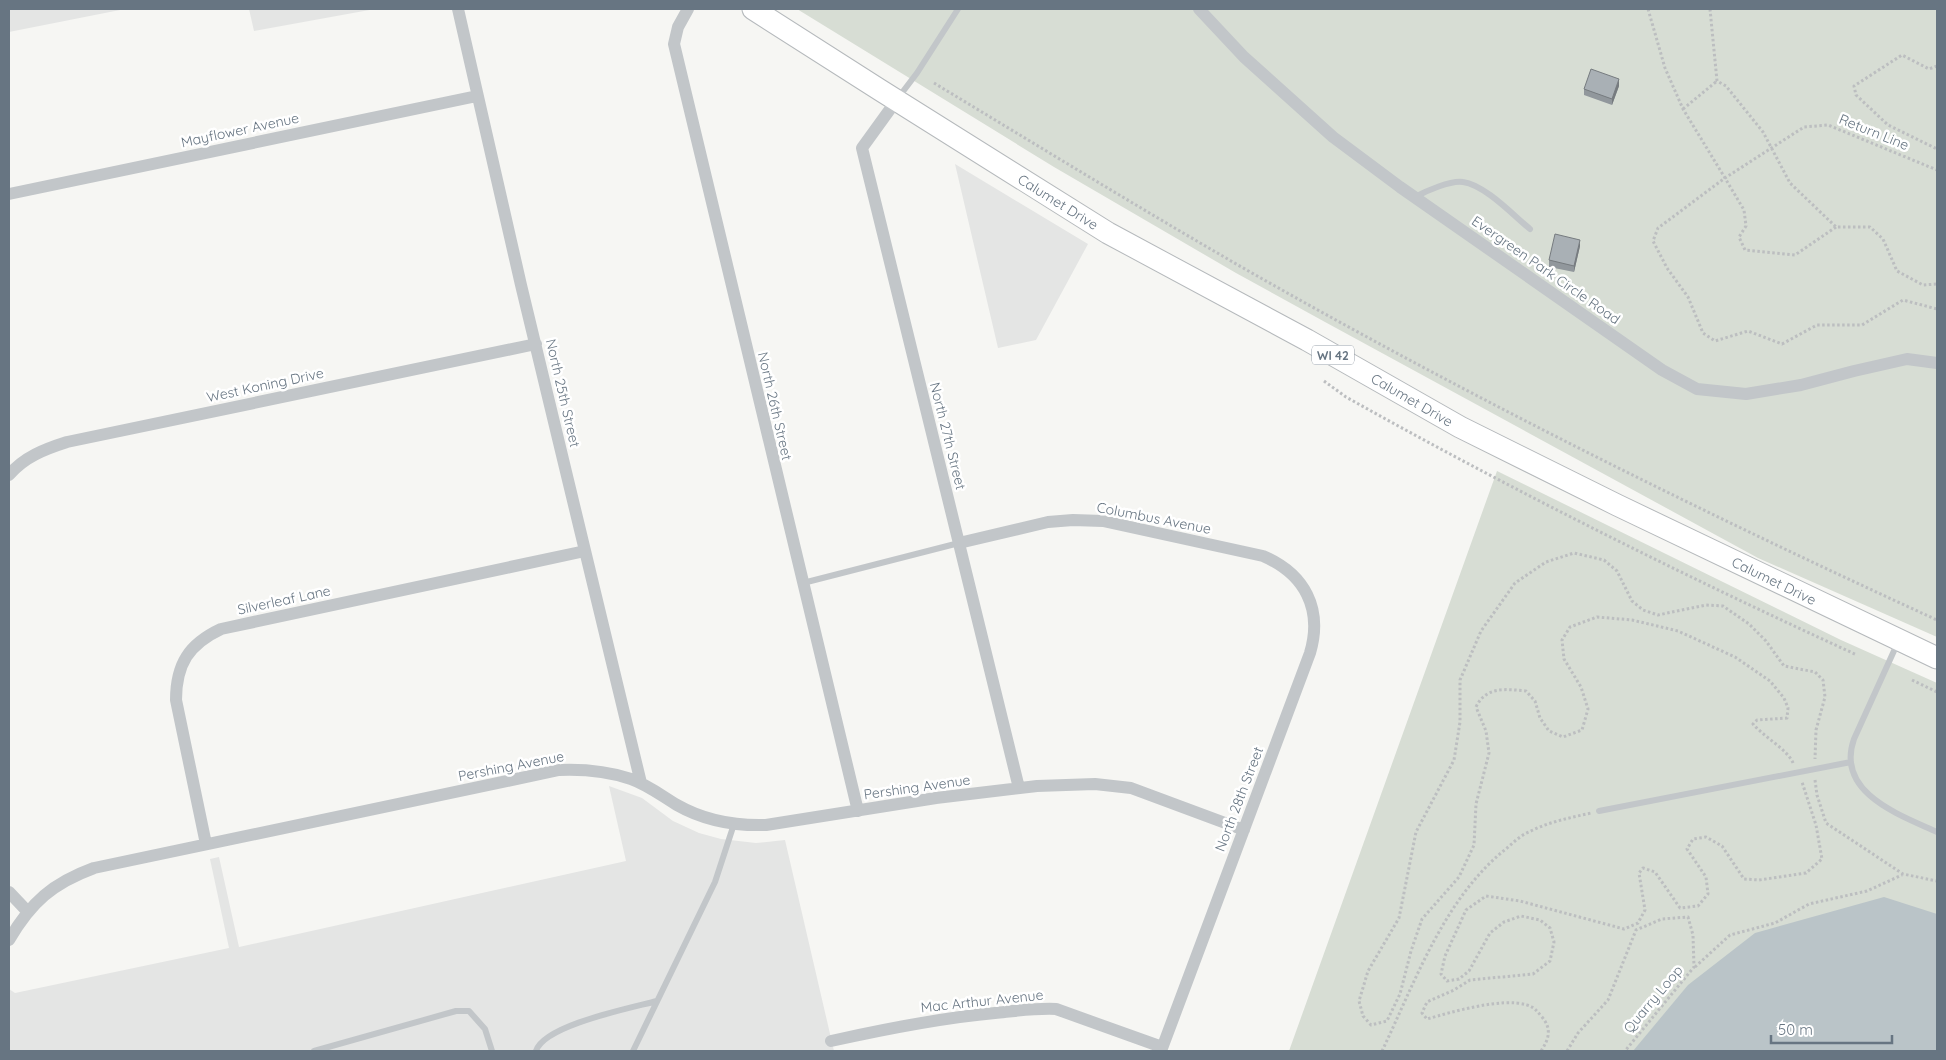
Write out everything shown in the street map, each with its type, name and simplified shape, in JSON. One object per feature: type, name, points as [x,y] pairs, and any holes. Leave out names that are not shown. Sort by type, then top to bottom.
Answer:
[{"type":"main road","name":"Calumet Drive","points":[[754,9],[896,101],[1108,233],[1307,340],[1460,427],[1898,641],[1937,658]]},
{"type":"street","name":"North 25th Street","points":[[458,9],[640,783]]},
{"type":"street","name":"North 26th Street","points":[[688,9],[678,27],[674,44],[858,811]]},
{"type":"street","name":"Evergreen Park Circle Road","points":[[1199,9],[1244,57],[1333,137],[1415,197],[1662,370],[1698,389],[1746,394],[1801,386],[1907,359],[1937,364]]},
{"type":"street","name":"Mayflower Avenue","points":[[9,194],[477,96]]},
{"type":"street","name":"North 27th Street","points":[[896,101],[862,148],[1019,788]]},
{"type":"street","name":"West Koning Drive","points":[[9,475],[29,458],[47,448],[67,442],[536,344]]},
{"type":"street","name":"Columbus Avenue","points":[[959,543],[1048,522],[1072,520],[1103,521],[1263,556],[1283,566]]},
{"type":"street","name":"Silverleaf Lane","points":[[206,844],[176,700],[176,686],[179,671],[186,657],[195,645],[207,635],[221,629],[585,551]]},
{"type":"street","name":"North 28th Street","points":[[1162,1049],[1314,641],[1313,610],[1308,595],[1297,579],[1283,566]]},
{"type":"street","name":"Pershing Avenue","points":[[9,940],[27,911],[53,888],[80,873],[94,868],[559,770],[583,769],[607,772],[640,783],[697,815],[719,822],[734,824],[766,825],[936,798],[1019,788],[1111,784],[1131,788],[1244,830]]},
{"type":"street","points":[[9,892],[27,911]]},
{"type":"street","name":"Mac Arthur Avenue","points":[[831,1041],[908,1025],[971,1015],[1056,1009],[1162,1049]]},
{"type":"lane","points":[[896,101],[917,73],[958,9]]},
{"type":"lane","points":[[1415,197],[1429,189],[1462,181],[1479,187],[1530,229]]},
{"type":"lane","points":[[802,583],[959,543]]},
{"type":"lane","points":[[1898,641],[1854,739],[1851,750],[1852,762],[1858,782],[1871,798],[1894,812],[1937,832]]},
{"type":"lane","points":[[1599,811],[1852,762]]},
{"type":"lane","points":[[632,1051],[715,882],[734,824]]},
{"type":"lane","points":[[536,1051],[537,1047],[555,1032],[582,1022],[657,1002]]},
{"type":"lane","points":[[314,1051],[456,1011],[469,1011],[485,1029],[492,1051]]},
{"type":"path","points":[[1648,9],[1665,68],[1683,109],[1744,210],[1746,226],[1739,237],[1745,250],[1795,255],[1836,227],[1870,227],[1884,239],[1896,272],[1923,285],[1937,284]]},
{"type":"path","points":[[1710,9],[1717,81]]},
{"type":"path","points":[[1937,66],[1929,69],[1902,55],[1854,86],[1856,95],[1888,126],[1937,149]]},
{"type":"path","points":[[1683,109],[1717,81]]},
{"type":"path","points":[[1717,81],[1726,86],[1763,132],[1790,183],[1836,227]]},
{"type":"path","points":[[934,83],[1102,186],[1240,266],[1387,347],[1536,426],[1709,513],[1937,620]]},
{"type":"path","points":[[937,92],[941,87]]},
{"type":"path","name":"Return Line","points":[[1937,170],[1828,126],[1804,127],[1725,178],[1658,228],[1652,241],[1667,268],[1688,296],[1703,333],[1716,341],[1748,331],[1782,344],[1817,325],[1862,325],[1903,300],[1937,309]]},
{"type":"path","points":[[1324,381],[1353,402],[1529,495],[1623,543],[1857,655]]},
{"type":"path","points":[[1912,680],[1937,692]]},
{"type":"path","points":[[1382,1051],[1424,961],[1450,913],[1477,878],[1497,856],[1527,832],[1554,821],[1599,811]]},
{"type":"path","points":[[1694,967],[1730,935],[1775,922],[1809,904],[1867,891],[1902,874]]},
{"type":"path","name":"Quarry Loop","points":[[1567,1051],[1578,1033],[1608,1000],[1636,930],[1662,919],[1688,917],[1693,935],[1694,967],[1625,1051]]},
{"type":"shaded area","points":[[9,9],[125,9],[9,32]]},
{"type":"shaded area","points":[[249,9],[375,9],[254,31]]},
{"type":"shaded area","points":[[797,9],[1937,9],[1937,637],[1758,558],[1236,273],[1054,167]]},
{"type":"shaded area","points":[[955,164],[1088,244],[1036,340],[998,348]]},
{"type":"shaded area","points":[[1497,471],[1841,640],[1937,683],[1937,1051],[1289,1051]]},
{"type":"shaded area","points":[[609,786],[642,798],[673,821],[699,833],[721,839],[756,843],[785,840],[834,1051],[9,1051],[9,989],[15,993],[229,948],[210,859],[219,857],[239,947],[626,861]]},
{"type":"shaded area","points":[[1884,897],[1937,914],[1937,1051],[1633,1051],[1688,985],[1755,933]]},
{"type":"building","points":[[1591,69],[1619,79],[1612,99],[1584,89]]},
{"type":"building","points":[[1555,234],[1580,240],[1574,266],[1549,260]]}]
